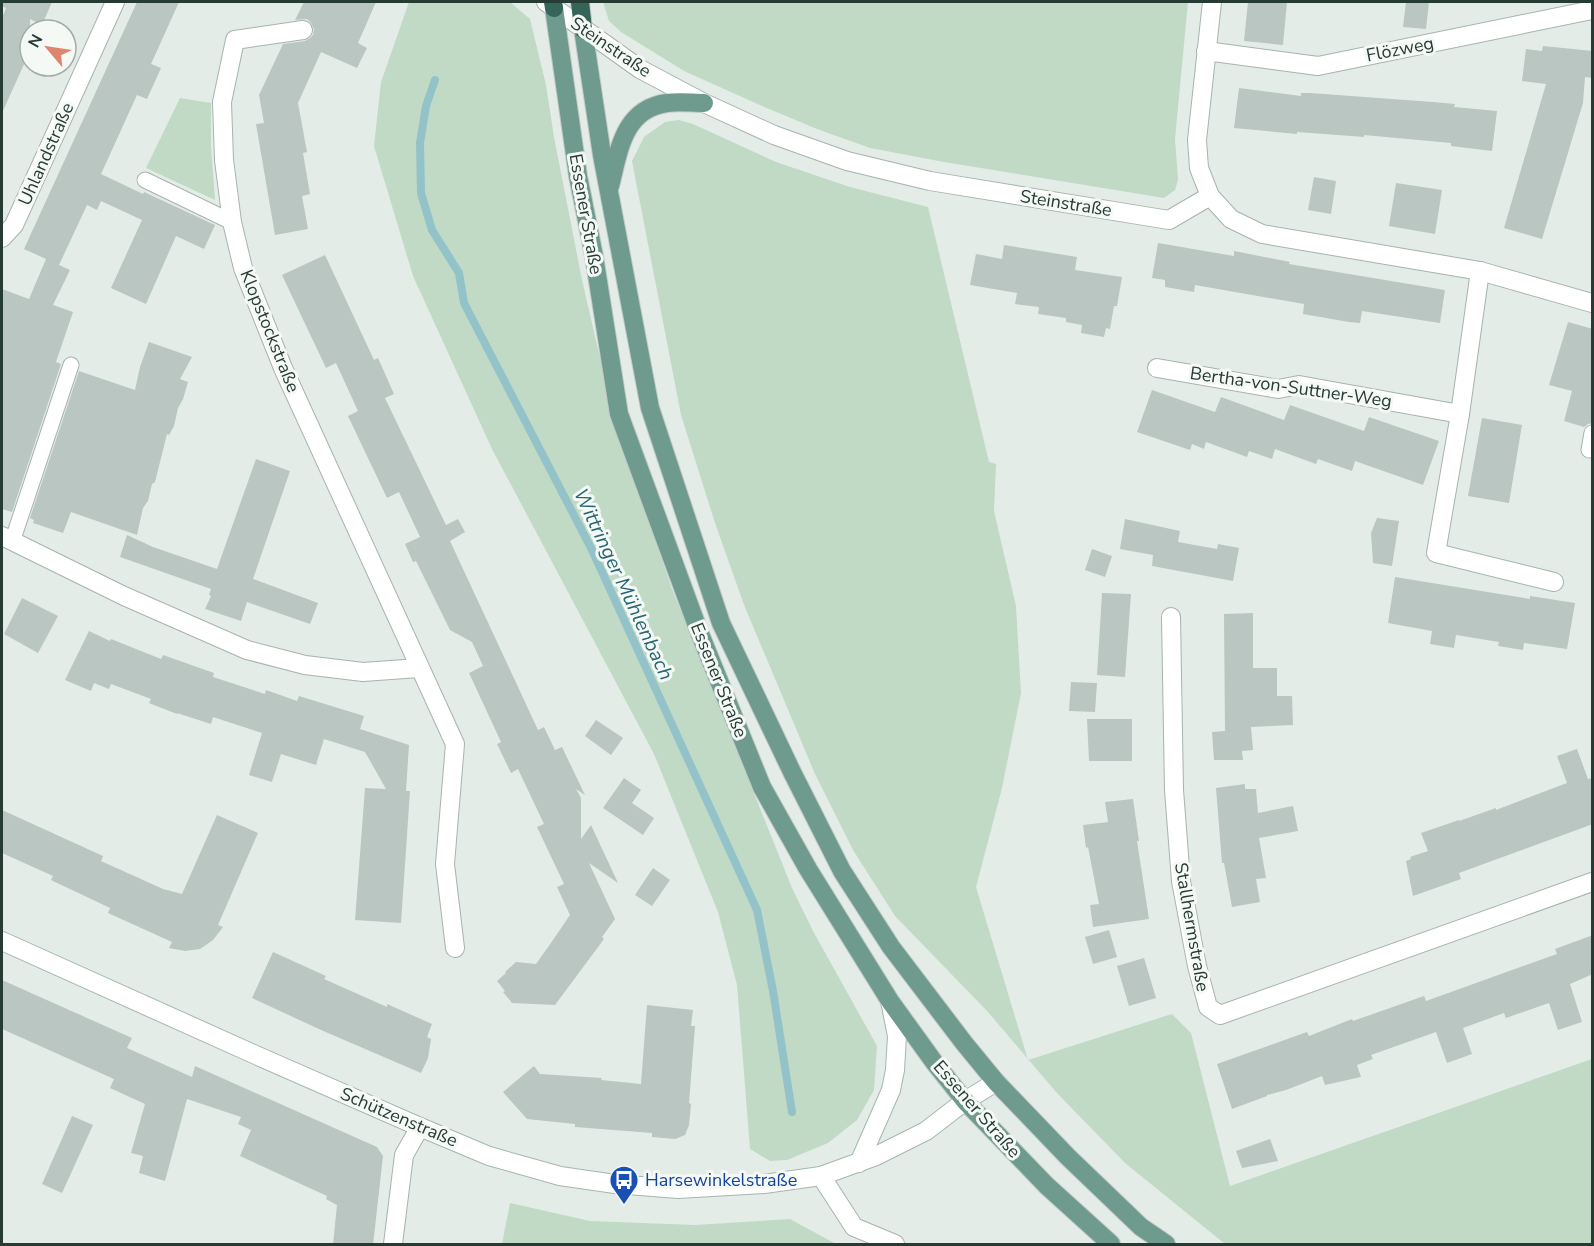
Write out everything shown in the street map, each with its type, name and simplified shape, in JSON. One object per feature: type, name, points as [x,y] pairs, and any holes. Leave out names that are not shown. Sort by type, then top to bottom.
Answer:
[{"type":"highway","points":[[580,2],[583,29]]},
{"type":"main road","name":"Essener Straße","points":[[551,4],[620,414],[700,634],[762,787],[808,869],[891,1000],[965,1101],[1047,1186],[1111,1245]]},
{"type":"main road","name":"Essener Straße","points":[[583,29],[609,190],[650,408],[721,623],[792,772],[843,871],[891,947],[996,1082],[1141,1227],[1166,1245]]},
{"type":"main road","points":[[609,190],[622,139],[638,115],[650,107],[664,103],[704,103]]},
{"type":"street","name":"Uhlandstraße","points":[[2,238],[14,225],[115,2]]},
{"type":"street","points":[[1212,2],[1197,140],[1199,168],[1210,196],[1231,219],[1262,234],[1480,271],[1593,303]]},
{"type":"street","name":"Steinstraße","points":[[551,4],[640,69],[704,103],[774,135],[847,161],[930,181],[1169,220],[1210,196]]},
{"type":"street","name":"Flözweg","points":[[1206,51],[1318,66],[1593,10]]},
{"type":"street","name":"Klopstockstraße","points":[[303,30],[235,40],[222,102],[224,160],[232,222],[243,268],[283,368],[455,744],[445,864],[455,948]]},
{"type":"street","points":[[1480,271],[1460,414],[1436,553],[1554,582]]},
{"type":"street","name":"Bertha-von-Suttner-Weg","points":[[1157,368],[1278,389],[1299,385],[1460,414]]},
{"type":"street","points":[[7,539],[124,596],[247,650],[305,665],[363,672],[419,668]]},
{"type":"street","name":"Stallhermstraße","points":[[1172,617],[1174,790],[1181,881],[1197,966],[1208,1007],[1220,1015],[1593,882]]},
{"type":"street","name":"Schützenstraße","points":[[2,941],[258,1056],[489,1156],[560,1176],[615,1184],[678,1189],[764,1184],[821,1176],[860,1163],[926,1131],[965,1101],[996,1082]]},
{"type":"street","points":[[860,1163],[891,1090],[895,1071],[897,1035],[891,1000]]},
{"type":"street","points":[[393,1245],[404,1155],[420,1127]]},
{"type":"street","points":[[821,1176],[854,1227],[895,1245]]},
{"type":"lane","points":[[145,180],[232,222]]},
{"type":"lane","points":[[7,539],[71,365]]},
{"type":"lane","points":[[1589,450],[1593,433]]},
{"type":"green space","points":[[409,2],[510,2],[530,19],[546,85],[582,280],[604,375],[635,481],[672,589],[792,888],[813,931],[877,1046],[874,1090],[857,1120],[828,1143],[787,1160],[770,1161],[750,1149],[737,985],[718,912],[654,754],[492,449],[413,276],[374,146],[381,82]]},
{"type":"green space","points":[[603,2],[1188,2],[1175,139],[1178,180],[1175,190],[1164,198],[870,148],[817,129],[684,71],[621,32],[609,21]]},
{"type":"green space","points":[[180,98],[211,103],[211,147],[215,200],[146,168]]},
{"type":"green space","points":[[679,120],[693,124],[776,162],[850,187],[928,207],[989,462],[996,464],[994,511],[1016,606],[1021,693],[1002,788],[976,887],[1028,1059],[988,1012],[895,916],[853,850],[815,774],[744,605],[681,415],[632,161],[644,137],[665,122]]},
{"type":"green space","points":[[1172,1014],[1191,1033],[1230,1186],[1592,1059],[1592,1244],[1225,1244],[1125,1163],[1056,1092],[1029,1060]]},
{"type":"green space","points":[[510,1203],[590,1221],[695,1225],[790,1219],[836,1244],[502,1244]]},
{"type":"building","points":[[2,2],[52,2],[45,18],[18,18],[18,78],[2,113],[2,18],[6,8],[2,6]]},
{"type":"building","points":[[137,2],[179,2],[151,64],[161,68],[147,99],[137,95],[101,174],[215,225],[204,249],[176,236],[146,304],[111,288],[142,220],[101,201],[97,210],[87,205],[59,265],[70,270],[53,305],[73,312],[56,362],[61,364],[12,512],[2,509],[2,289],[29,299],[46,259],[24,249]]},
{"type":"building","points":[[304,2],[376,2],[358,43],[367,48],[357,68],[321,52],[298,103],[307,152],[303,153],[310,194],[302,196],[308,229],[275,235],[256,124],[264,123],[259,95],[283,44],[305,41],[313,35],[314,29],[307,19],[295,20]]},
{"type":"building","points":[[1248,2],[1287,2],[1283,45],[1244,41]]},
{"type":"building","points":[[1406,2],[1429,2],[1426,29],[1403,27]]},
{"type":"building","points":[[1543,46],[1593,51],[1593,78],[1585,77],[1583,103],[1542,239],[1504,228],[1546,84],[1522,81],[1526,49],[1542,51]]},
{"type":"building","points":[[1239,88],[1301,96],[1301,93],[1310,93],[1433,102],[1455,104],[1454,107],[1497,111],[1492,151],[1451,146],[1451,143],[1364,135],[1364,137],[1297,132],[1297,134],[1234,128]]},
{"type":"building","points":[[1314,177],[1336,181],[1331,214],[1308,210]]},
{"type":"building","points":[[1396,183],[1442,190],[1435,234],[1389,226]]},
{"type":"building","points":[[1158,243],[1234,256],[1234,251],[1290,262],[1289,264],[1445,290],[1440,323],[1362,311],[1360,323],[1349,322],[1303,314],[1304,304],[1195,285],[1194,292],[1165,287],[1165,280],[1152,278]]},
{"type":"building","points":[[1004,245],[1077,257],[1075,270],[1122,277],[1117,306],[1114,306],[1110,329],[1106,328],[1104,337],[1081,333],[1082,325],[1066,322],[1066,318],[1038,314],[1039,307],[1015,304],[1017,293],[970,285],[976,254],[1002,259]]},
{"type":"building","points":[[325,255],[374,360],[378,358],[394,394],[385,398],[446,525],[458,519],[465,532],[450,541],[538,730],[544,727],[555,750],[562,747],[585,795],[576,789],[581,798],[581,839],[591,825],[618,883],[589,863],[615,919],[602,937],[604,939],[555,1005],[512,1003],[497,981],[516,962],[536,964],[553,940],[570,915],[557,887],[564,884],[537,827],[544,824],[518,769],[511,773],[497,744],[501,742],[469,673],[483,666],[472,642],[450,630],[416,561],[413,562],[405,544],[420,537],[399,492],[387,498],[348,416],[358,411],[336,363],[326,368],[282,275]]},
{"type":"building","points":[[1568,322],[1593,329],[1593,423],[1584,427],[1564,421],[1572,391],[1549,385]]},
{"type":"building","points":[[149,342],[192,357],[180,379],[188,382],[174,426],[169,435],[167,434],[155,482],[152,484],[148,501],[143,508],[137,535],[71,512],[63,533],[33,523],[34,520],[30,518],[79,371],[135,390]]},
{"type":"building","points":[[1152,390],[1215,412],[1221,397],[1284,420],[1290,405],[1364,431],[1369,417],[1439,441],[1423,485],[1355,461],[1352,471],[1318,459],[1316,464],[1275,449],[1272,459],[1249,451],[1247,457],[1206,442],[1204,449],[1192,444],[1190,450],[1137,432]]},
{"type":"building","points":[[1482,418],[1522,425],[1509,503],[1468,496]]},
{"type":"building","points":[[256,459],[290,471],[253,579],[318,603],[310,624],[247,602],[241,621],[205,609],[211,596],[209,595],[211,589],[120,557],[127,535],[153,547],[217,569]]},
{"type":"building","points":[[1377,518],[1399,521],[1392,566],[1373,563],[1371,533]]},
{"type":"building","points":[[1125,519],[1180,531],[1178,542],[1217,549],[1218,544],[1239,548],[1233,581],[1152,566],[1153,555],[1120,549]]},
{"type":"building","points":[[1092,549],[1112,556],[1105,577],[1085,570]]},
{"type":"building","points":[[1395,577],[1530,599],[1530,596],[1575,603],[1567,649],[1524,643],[1523,650],[1498,646],[1499,642],[1456,635],[1454,648],[1430,644],[1432,631],[1388,623]]},
{"type":"building","points":[[1102,593],[1131,594],[1125,677],[1097,675]]},
{"type":"building","points":[[22,598],[58,616],[38,653],[4,634]]},
{"type":"building","points":[[1253,613],[1253,668],[1277,668],[1277,696],[1292,696],[1293,725],[1251,727],[1253,750],[1242,751],[1243,760],[1214,760],[1212,732],[1225,731],[1224,614]]},
{"type":"building","points":[[89,631],[161,659],[163,655],[214,673],[213,677],[265,694],[266,690],[297,701],[299,696],[364,716],[360,729],[409,745],[406,791],[410,791],[401,923],[355,920],[365,788],[386,789],[365,752],[324,739],[316,765],[281,754],[272,782],[249,775],[262,733],[213,717],[211,724],[177,714],[149,703],[151,699],[111,684],[109,689],[94,683],[91,691],[65,680]]},
{"type":"building","points":[[1071,682],[1097,683],[1095,712],[1069,711]]},
{"type":"building","points":[[1087,719],[1132,719],[1132,761],[1089,761]]},
{"type":"building","points":[[596,720],[623,738],[611,755],[585,736]]},
{"type":"building","points":[[1577,749],[1588,779],[1593,778],[1593,824],[1459,873],[1461,879],[1413,896],[1406,861],[1411,859],[1410,857],[1428,851],[1421,833],[1496,808],[1496,810],[1567,783],[1557,756]]},
{"type":"building","points":[[624,778],[641,790],[632,803],[654,818],[643,835],[603,808]]},
{"type":"building","points":[[1245,784],[1245,789],[1256,789],[1258,813],[1293,806],[1298,831],[1259,838],[1266,878],[1256,879],[1260,902],[1232,907],[1224,863],[1222,863],[1216,788]]},
{"type":"building","points":[[1133,799],[1149,919],[1093,927],[1090,905],[1099,904],[1083,825],[1108,822],[1105,802]]},
{"type":"building","points":[[2,810],[103,856],[101,861],[163,889],[182,894],[217,815],[258,833],[218,925],[223,927],[213,940],[200,949],[185,951],[169,948],[172,942],[108,913],[110,908],[51,880],[53,876],[2,853]]},
{"type":"building","points":[[653,868],[670,880],[652,906],[635,895]]},
{"type":"building","points":[[1109,930],[1117,957],[1093,964],[1085,937]]},
{"type":"building","points":[[1593,935],[1593,974],[1570,984],[1582,1022],[1558,1030],[1549,1003],[1506,1018],[1504,1013],[1463,1028],[1472,1054],[1447,1063],[1436,1032],[1371,1055],[1373,1059],[1357,1065],[1361,1077],[1325,1085],[1322,1076],[1232,1109],[1217,1064],[1307,1032],[1309,1036],[1352,1019],[1353,1021],[1424,996],[1426,1001],[1557,954],[1555,949]]},
{"type":"building","points":[[273,952],[326,976],[324,979],[432,1024],[427,1037],[431,1039],[428,1058],[421,1073],[252,998]]},
{"type":"building","points":[[1144,958],[1156,998],[1129,1006],[1117,966]]},
{"type":"building","points":[[2,980],[132,1038],[127,1048],[192,1077],[195,1066],[377,1147],[383,1156],[373,1245],[333,1245],[337,1205],[326,1199],[327,1196],[240,1156],[251,1130],[238,1124],[241,1117],[187,1099],[165,1181],[139,1173],[143,1156],[131,1153],[145,1104],[110,1088],[114,1079],[2,1029]]},
{"type":"building","points":[[647,1005],[693,1010],[691,1026],[695,1026],[689,1103],[691,1104],[689,1125],[685,1135],[675,1139],[652,1137],[652,1133],[575,1127],[575,1124],[527,1119],[503,1092],[534,1066],[540,1074],[602,1078],[601,1080],[641,1084]]},
{"type":"building","points":[[72,1116],[93,1125],[62,1193],[42,1184]]},
{"type":"building","points":[[1270,1139],[1278,1161],[1242,1168],[1236,1151]]},
{"type":"waterway","name":"Wittringer Mühlenbach","points":[[435,80],[426,106],[420,143],[421,193],[432,230],[459,273],[464,303],[592,550],[757,910],[773,991],[792,1112]]},
{"type":"place","name":"Harsewinkelstraße","points":[[624,1206]]}]
